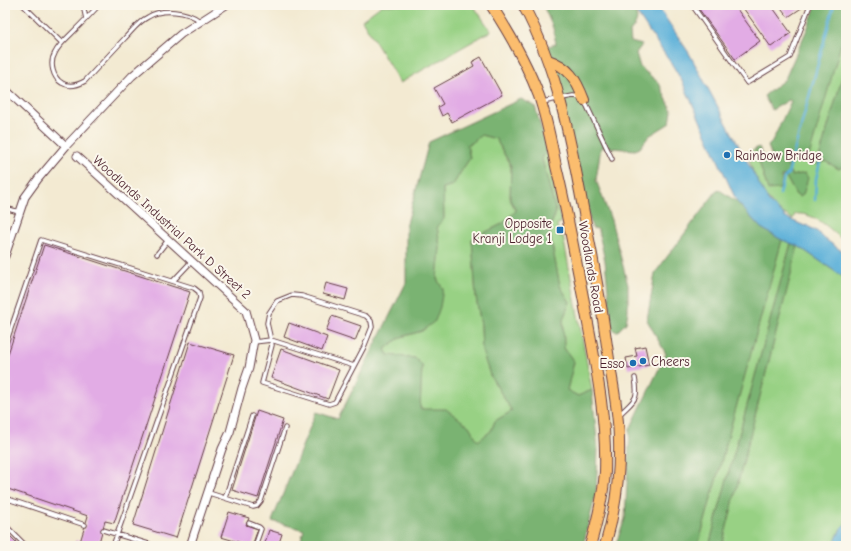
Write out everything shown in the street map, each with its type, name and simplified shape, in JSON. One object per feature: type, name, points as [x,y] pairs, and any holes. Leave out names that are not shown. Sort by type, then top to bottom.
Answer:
[{"type":"main road","name":"Woodlands Road","points":[[492,5],[518,48],[540,102],[546,119],[569,220],[590,336],[604,428],[604,473],[602,495],[590,546]]},
{"type":"main road","name":"Woodlands Road","points":[[523,5],[538,34],[560,99],[596,274],[618,416],[619,462],[614,512],[605,546]]},
{"type":"main road","points":[[548,60],[556,62],[570,73],[578,85],[584,100]]},
{"type":"street","points":[[5,256],[25,197],[66,146],[132,76],[167,46],[200,21],[226,5]]},
{"type":"street","points":[[5,89],[66,146]]},
{"type":"street","name":"Woodlands Industrial Park D Street 2","points":[[77,156],[246,311],[254,342],[249,368],[232,427],[222,449],[209,493],[190,546]]},
{"type":"lane","points":[[23,5],[62,43]]},
{"type":"lane","points":[[83,5],[86,19]]},
{"type":"lane","points":[[99,5],[62,43],[54,54],[52,66],[54,74],[59,81],[65,85],[79,85],[147,17],[156,13],[171,12],[195,16],[200,21]]},
{"type":"lane","points":[[692,5],[748,83],[790,57],[810,5]]},
{"type":"lane","points":[[540,102],[577,96],[584,100],[612,159]]},
{"type":"lane","points":[[5,215],[6,208],[19,212]]},
{"type":"lane","points":[[5,346],[42,240],[194,288],[199,292],[200,298],[113,546]]},
{"type":"lane","points":[[157,254],[168,240]]},
{"type":"lane","points":[[173,282],[192,261]]},
{"type":"lane","points":[[292,295],[302,296],[366,316],[371,321],[372,327],[335,402],[329,404],[262,383],[272,345],[270,340],[268,323],[269,313],[277,301],[292,295]]},
{"type":"lane","points":[[254,342],[270,340],[354,366]]},
{"type":"lane","points":[[618,416],[635,399],[638,392],[635,378]]},
{"type":"lane","points":[[226,498],[252,416]]},
{"type":"lane","points":[[209,493],[252,507],[257,506],[261,501],[285,428]]},
{"type":"lane","points":[[5,498],[85,525]]},
{"type":"lane","points":[[249,523],[259,527],[261,530],[256,546]]},
{"type":"lane","points":[[5,525],[26,546]]},
{"type":"lane","points":[[103,530],[155,546]]},
{"type":"green space","points":[[382,5],[473,5],[491,31],[400,83],[362,20]]},
{"type":"green space","points":[[543,5],[631,5],[637,21],[630,32],[631,42],[642,45],[636,53],[640,67],[659,83],[672,111],[670,123],[649,136],[640,148],[635,150],[601,147],[596,180],[611,220],[628,285],[628,311],[626,323],[617,332],[612,329],[605,261],[598,229],[592,228],[545,47],[556,44],[553,28]]},
{"type":"green space","points":[[816,5],[846,5],[846,27],[807,163],[802,159],[787,166],[792,176],[805,173],[808,178],[803,195],[800,197],[796,195],[785,175],[781,177],[782,182],[780,189],[768,190],[755,149],[759,147],[768,165],[774,162],[768,146],[772,142],[791,101],[789,100],[772,110],[764,96],[785,79]]},
{"type":"green space","points":[[846,27],[846,64],[817,165],[825,161],[839,169],[846,165],[846,243],[816,219],[802,214],[795,214],[793,219],[776,207],[763,192],[758,183],[753,173],[748,153],[755,149],[768,190],[785,175],[796,195],[805,173],[792,176],[787,166],[802,159],[807,162]]},
{"type":"green space","points":[[846,64],[846,165],[839,169],[825,161],[817,165]]},
{"type":"green space","points":[[521,99],[535,106],[547,149],[542,159],[556,212],[549,230],[560,286],[570,302],[563,319],[564,348],[574,362],[567,390],[578,396],[592,390],[598,450],[596,493],[583,546],[299,546],[304,530],[272,521],[316,412],[338,419],[406,283],[406,227],[429,142]],"holes":[[[481,135],[496,139],[511,166],[510,199],[516,211],[502,224],[472,239],[476,297],[481,325],[482,351],[490,375],[512,411],[495,421],[491,431],[478,441],[469,426],[446,409],[420,409],[422,365],[415,358],[388,355],[385,349],[401,337],[422,331],[435,321],[440,307],[443,289],[437,279],[440,247],[437,226],[444,219],[443,188],[453,185],[470,158],[467,145]]]},
{"type":"green space","points":[[481,135],[496,139],[511,167],[510,199],[516,211],[502,224],[472,239],[476,297],[481,325],[482,351],[490,375],[512,411],[495,421],[491,431],[478,442],[469,426],[420,409],[422,365],[415,358],[388,355],[385,349],[401,337],[422,331],[443,289],[437,279],[440,247],[437,226],[444,218],[443,188],[453,185],[470,158],[467,145]]},
{"type":"green space","points":[[547,149],[561,223],[557,224],[559,236],[563,236],[592,390],[578,396],[567,390],[574,362],[564,348],[563,319],[570,302],[560,286],[549,230],[556,212],[542,159]]},
{"type":"green space","points":[[718,189],[737,202],[761,228],[782,240],[698,546],[615,546],[625,519],[630,429],[666,354],[647,320],[655,273]]},
{"type":"green space","points":[[782,240],[791,243],[709,546],[698,546]]},
{"type":"green space","points":[[791,243],[798,246],[722,546],[709,546]]},
{"type":"green space","points":[[798,246],[846,279],[846,523],[841,528],[833,546],[722,546]]},
{"type":"water","points":[[631,5],[657,5],[689,53],[769,202],[784,215],[784,217],[805,226],[806,225],[818,232],[846,254],[846,279],[798,246],[782,240],[761,228],[737,202],[682,81]]},
{"type":"water","points":[[846,523],[846,546],[833,546],[841,528]]},
{"type":"building","points":[[696,5],[734,5],[760,41],[735,59]]},
{"type":"building","points":[[741,5],[771,5],[791,33],[771,47]]},
{"type":"building","points":[[779,5],[806,5],[788,17]]},
{"type":"building","points":[[481,57],[502,95],[452,122],[447,113],[442,116],[438,107],[443,104],[434,88],[474,66],[472,62]]},
{"type":"building","points":[[44,245],[190,292],[114,523],[105,521],[98,546],[74,546],[76,540],[80,542],[88,516],[5,488],[5,363]]},
{"type":"building","points":[[326,283],[348,289],[345,300],[323,294]]},
{"type":"building","points":[[332,316],[361,326],[355,341],[326,331]]},
{"type":"building","points":[[289,323],[327,337],[322,351],[284,337]]},
{"type":"building","points":[[190,342],[234,355],[176,538],[133,525]]},
{"type":"building","name":"Cheers","points":[[645,346],[649,365],[628,369],[626,358],[637,356],[635,348]]},
{"type":"building","points":[[281,349],[339,370],[328,399],[271,378]]},
{"type":"building","points":[[257,411],[283,420],[258,498],[232,490]]},
{"type":"building","points":[[229,512],[249,518],[246,525],[258,529],[252,546],[221,537]]},
{"type":"building","points":[[269,530],[282,534],[278,546],[264,546]]},
{"type":"building","points":[[5,531],[20,546],[5,546]]},
{"type":"waterway","points":[[780,194],[784,178],[788,174],[834,5]]},
{"type":"waterway","points":[[815,200],[816,179],[821,158]]},
{"type":"place","name":"Rainbow Bridge","points":[[727,155]]},
{"type":"place","name":"Opposite Kranji Lodge 1","points":[[560,230]]},
{"type":"place","name":"Cheers","points":[[643,361]]},
{"type":"place","name":"Esso","points":[[633,363]]}]
